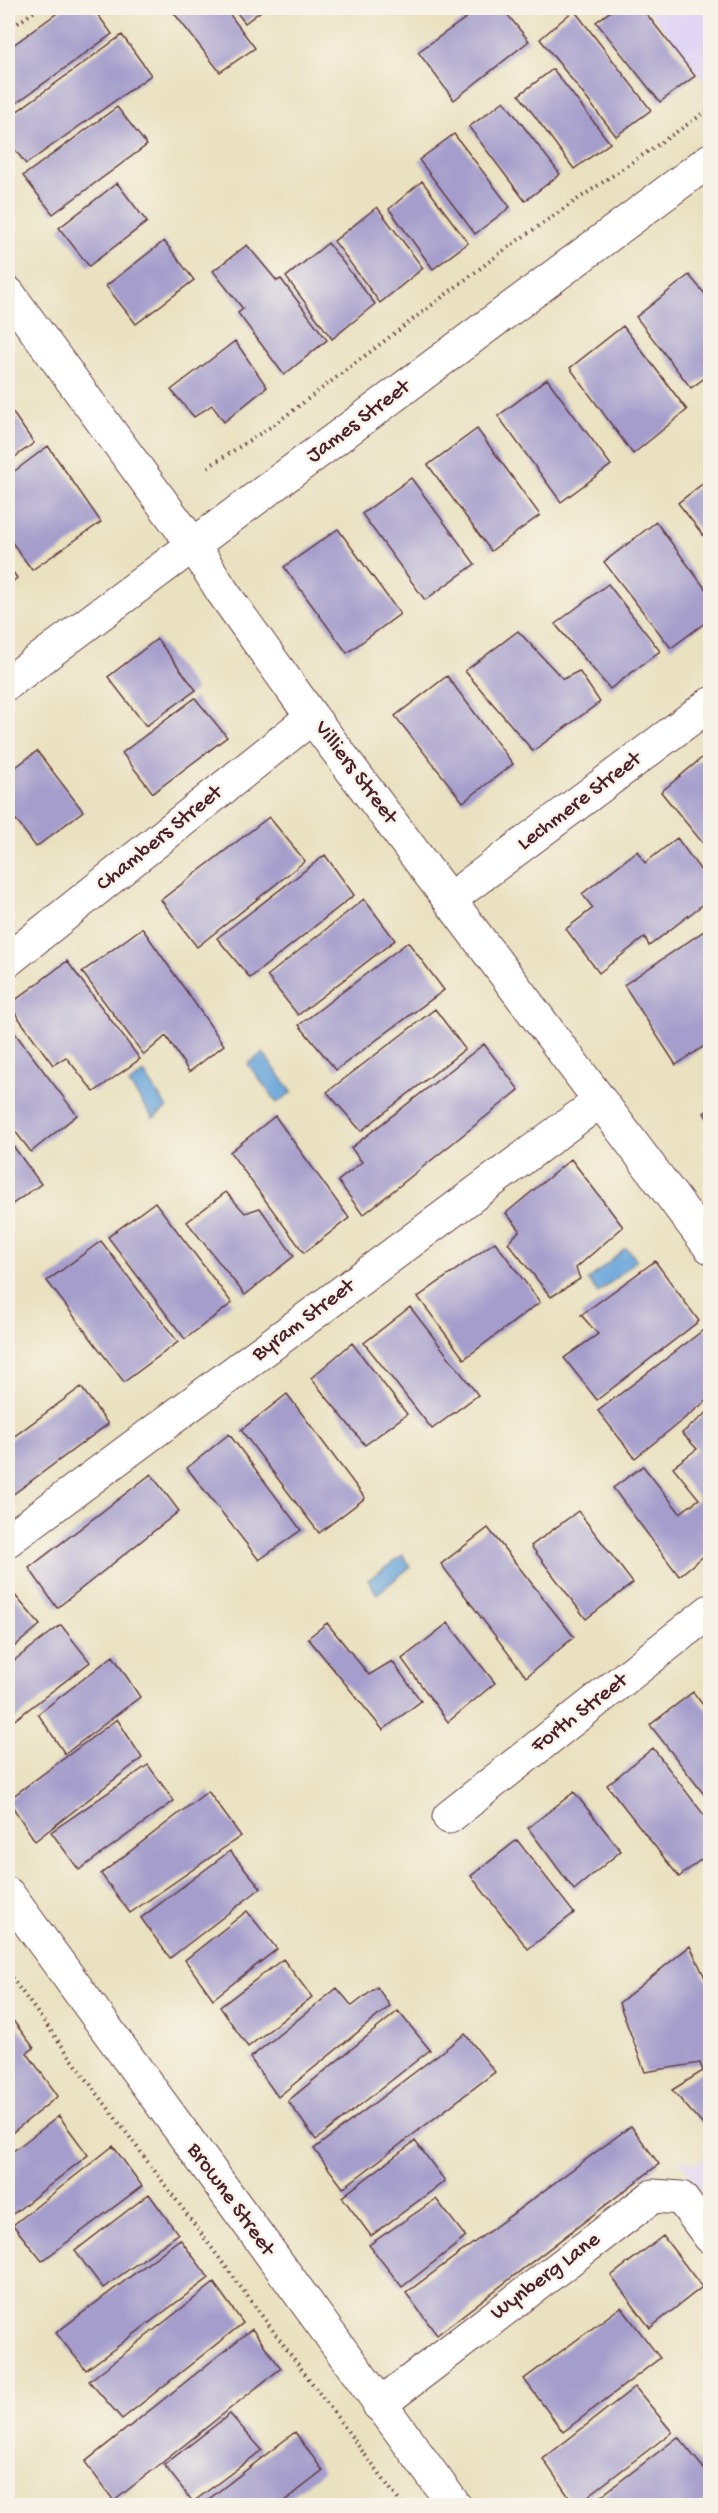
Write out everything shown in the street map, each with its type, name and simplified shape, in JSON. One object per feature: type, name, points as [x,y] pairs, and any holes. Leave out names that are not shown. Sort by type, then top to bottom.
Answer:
[{"type":"street","name":"James Street","points":[[8,683],[711,160]]},
{"type":"street","name":"Villiers Street","points":[[8,293],[194,546],[222,591],[312,717],[711,1247]]},
{"type":"street","name":"Lechmere Street","points":[[450,899],[711,704]]},
{"type":"street","name":"Chambers Street","points":[[8,960],[312,717]]},
{"type":"street","name":"Byram Street","points":[[8,1540],[600,1101]]},
{"type":"street","name":"Forth Street","points":[[449,1817],[711,1611]]},
{"type":"street","name":"Browne Street","points":[[8,1894],[379,2405],[455,2505]]},
{"type":"street","name":"Wynberg Lane","points":[[379,2405],[653,2196],[681,2198],[711,2237]]},
{"type":"path","points":[[8,30],[39,8]]},
{"type":"path","points":[[208,467],[274,424],[510,245],[711,109]]},
{"type":"path","points":[[8,1973],[281,2345],[403,2505]]},
{"type":"shaded area","points":[[647,8],[710,8],[710,90]]},
{"type":"shaded area","points":[[710,2152],[710,2203],[677,2158],[697,2163]]},
{"type":"water","points":[[263,1053],[292,1092],[277,1103],[248,1064]]},
{"type":"water","points":[[144,1073],[167,1108],[153,1118],[129,1084]]},
{"type":"water","points":[[626,1248],[637,1260],[598,1293],[588,1280]]},
{"type":"water","points":[[403,1555],[410,1567],[377,1594],[368,1580]]},
{"type":"building","points":[[64,8],[93,8],[112,34],[8,109],[8,49]]},
{"type":"building","points":[[170,8],[225,8],[255,48],[220,72]]},
{"type":"building","points":[[233,8],[265,8],[245,23]]},
{"type":"building","points":[[480,8],[502,8],[529,41],[454,100],[418,52]]},
{"type":"building","points":[[615,8],[642,8],[695,76],[660,102],[596,22]]},
{"type":"building","points":[[574,10],[651,110],[616,136],[540,39]]},
{"type":"building","points":[[122,35],[151,75],[26,164],[8,141],[8,118]]},
{"type":"building","points":[[553,69],[610,143],[574,169],[519,95]]},
{"type":"building","points":[[504,101],[560,174],[525,201],[469,127]]},
{"type":"building","points":[[117,107],[147,145],[53,214],[23,176]]},
{"type":"building","points":[[454,134],[510,207],[475,234],[419,160]]},
{"type":"building","points":[[422,181],[468,243],[433,269],[389,209]]},
{"type":"building","points":[[117,183],[147,222],[89,266],[59,228]]},
{"type":"building","points":[[377,207],[423,268],[380,303],[334,241]]},
{"type":"building","points":[[164,241],[194,280],[136,324],[106,286]]},
{"type":"building","points":[[328,243],[375,304],[332,339],[286,277]]},
{"type":"building","points":[[247,245],[277,281],[281,279],[327,340],[284,375],[238,313],[243,309],[213,271]]},
{"type":"building","points":[[689,275],[710,300],[710,374],[691,388],[636,317]]},
{"type":"building","points":[[623,326],[687,410],[633,454],[570,368]]},
{"type":"building","points":[[235,341],[267,387],[224,422],[212,405],[194,417],[171,390]]},
{"type":"building","points":[[547,379],[611,465],[561,502],[498,416]]},
{"type":"building","points":[[8,406],[34,443],[8,462]]},
{"type":"building","points":[[477,429],[540,515],[491,551],[428,465]]},
{"type":"building","points":[[48,446],[101,522],[32,570],[8,537],[8,476]]},
{"type":"building","points":[[411,478],[475,564],[425,600],[362,514]]},
{"type":"building","points":[[710,478],[710,544],[678,503]]},
{"type":"building","points":[[656,522],[710,595],[710,619],[671,648],[604,562]]},
{"type":"building","points":[[338,529],[400,614],[347,653],[284,567]]},
{"type":"building","points":[[8,565],[17,578],[8,586]]},
{"type":"building","points":[[608,584],[660,651],[610,689],[555,624]]},
{"type":"building","points":[[518,631],[563,679],[579,671],[600,702],[533,751],[465,671]]},
{"type":"building","points":[[157,639],[196,690],[146,726],[108,677]]},
{"type":"building","points":[[447,676],[513,764],[463,802],[395,716]]},
{"type":"building","points":[[195,698],[227,737],[153,793],[122,753]]},
{"type":"building","points":[[37,751],[83,811],[36,847],[8,809],[8,773]]},
{"type":"building","points":[[710,751],[710,852],[661,792]]},
{"type":"building","points":[[269,817],[305,861],[197,947],[161,900]]},
{"type":"building","points":[[677,838],[710,883],[710,899],[649,946],[645,937],[599,973],[566,929],[593,908],[582,894],[637,851],[645,863]]},
{"type":"building","points":[[325,855],[354,895],[250,978],[217,938]]},
{"type":"building","points":[[364,899],[395,940],[298,1015],[267,976]]},
{"type":"building","points":[[710,927],[710,1042],[676,1065],[624,985]]},
{"type":"building","points":[[142,928],[224,1045],[189,1072],[166,1036],[144,1055],[82,972]]},
{"type":"building","points":[[408,942],[444,990],[336,1070],[299,1025]]},
{"type":"building","points":[[67,961],[140,1059],[94,1092],[66,1057],[53,1065],[9,1005]]},
{"type":"building","points":[[435,1009],[465,1049],[361,1131],[327,1092]]},
{"type":"building","points":[[8,1024],[77,1115],[31,1152],[8,1122]]},
{"type":"building","points":[[484,1044],[519,1090],[363,1215],[338,1181],[362,1162],[351,1148]]},
{"type":"building","points":[[710,1109],[710,1123],[704,1113]]},
{"type":"building","points":[[275,1116],[349,1218],[304,1253],[230,1152]]},
{"type":"building","points":[[8,1139],[41,1184],[8,1207]]},
{"type":"building","points":[[571,1159],[623,1227],[576,1268],[580,1279],[551,1297],[508,1243],[520,1230],[506,1213]]},
{"type":"building","points":[[226,1192],[245,1213],[260,1208],[294,1256],[245,1295],[187,1222]]},
{"type":"building","points":[[155,1202],[232,1303],[185,1339],[108,1237]]},
{"type":"building","points":[[101,1241],[178,1342],[124,1382],[47,1281]]},
{"type":"building","points":[[495,1242],[540,1302],[464,1359],[418,1297]]},
{"type":"building","points":[[655,1261],[699,1321],[597,1400],[564,1358],[598,1334],[581,1315]]},
{"type":"building","points":[[410,1307],[478,1395],[432,1429],[364,1343]]},
{"type":"building","points":[[706,1328],[710,1333],[710,1398],[635,1458],[598,1411]]},
{"type":"building","points":[[352,1343],[407,1414],[365,1445],[311,1378]]},
{"type":"building","points":[[81,1387],[108,1424],[8,1498],[8,1441]]},
{"type":"building","points":[[287,1394],[365,1498],[319,1533],[241,1430]]},
{"type":"building","points":[[710,1410],[710,1551],[679,1576],[613,1488],[643,1466],[680,1513],[699,1499],[673,1467],[697,1449],[682,1433]]},
{"type":"building","points":[[229,1434],[301,1530],[259,1560],[187,1468]]},
{"type":"building","points":[[151,1474],[179,1511],[57,1608],[29,1568]]},
{"type":"building","points":[[578,1511],[633,1583],[586,1619],[531,1546]]},
{"type":"building","points":[[488,1528],[574,1637],[526,1677],[441,1564]]},
{"type":"building","points":[[8,1587],[40,1625],[8,1652]]},
{"type":"building","points":[[327,1623],[369,1675],[392,1661],[421,1701],[383,1730],[308,1638]]},
{"type":"building","points":[[448,1623],[495,1683],[448,1722],[402,1659]]},
{"type":"building","points":[[61,1625],[90,1662],[8,1725],[8,1665]]},
{"type":"building","points":[[113,1656],[140,1697],[65,1754],[38,1714]]},
{"type":"building","points":[[693,1692],[710,1714],[710,1802],[650,1725]]},
{"type":"building","points":[[117,1719],[142,1758],[35,1841],[8,1800]]},
{"type":"building","points":[[653,1748],[710,1823],[710,1852],[679,1877],[607,1785]]},
{"type":"building","points":[[148,1765],[174,1801],[79,1870],[51,1832]]},
{"type":"building","points":[[208,1791],[241,1836],[130,1913],[101,1874]]},
{"type":"building","points":[[574,1792],[621,1851],[574,1890],[528,1828]]},
{"type":"building","points":[[517,1840],[574,1913],[528,1949],[471,1876]]},
{"type":"building","points":[[230,1851],[261,1888],[170,1958],[141,1918]]},
{"type":"building","points":[[247,1911],[277,1949],[213,1999],[185,1960]]},
{"type":"building","points":[[690,1946],[707,1982],[710,1982],[710,2119],[704,2126],[672,2090],[703,2071],[700,2063],[645,2072],[619,2003]]},
{"type":"building","points":[[283,1959],[312,1997],[248,2047],[220,2007]]},
{"type":"building","points":[[377,1987],[390,2006],[278,2097],[250,2058],[337,1988],[352,2006]]},
{"type":"building","points":[[398,2011],[430,2050],[316,2140],[288,2101]]},
{"type":"building","points":[[8,2014],[34,2048],[27,2053],[58,2096],[8,2136],[8,2069],[12,2065],[8,2068]]},
{"type":"building","points":[[465,2034],[495,2072],[343,2188],[314,2149]]},
{"type":"building","points":[[59,2116],[88,2155],[8,2218],[8,2155]]},
{"type":"building","points":[[631,2126],[659,2164],[437,2335],[406,2293]]},
{"type":"building","points":[[415,2141],[445,2181],[371,2236],[342,2197]]},
{"type":"building","points":[[113,2146],[142,2186],[42,2261],[13,2225]]},
{"type":"building","points":[[149,2194],[178,2234],[103,2288],[75,2251]]},
{"type":"building","points":[[436,2199],[466,2237],[402,2287],[369,2245]]},
{"type":"building","points":[[663,2236],[702,2287],[650,2328],[611,2276]]},
{"type":"building","points":[[180,2239],[209,2278],[86,2370],[56,2333]]},
{"type":"building","points":[[214,2283],[243,2323],[122,2419],[89,2381]]},
{"type":"building","points":[[621,2307],[660,2358],[563,2432],[524,2379]]},
{"type":"building","points":[[252,2329],[281,2368],[114,2501],[85,2462]]},
{"type":"building","points":[[635,2387],[672,2432],[575,2506],[543,2459]]},
{"type":"building","points":[[230,2414],[262,2450],[193,2502],[164,2465]]},
{"type":"building","points":[[295,2432],[323,2471],[278,2506],[200,2506]]},
{"type":"building","points":[[678,2437],[710,2476],[710,2497],[700,2506],[588,2506]]}]
